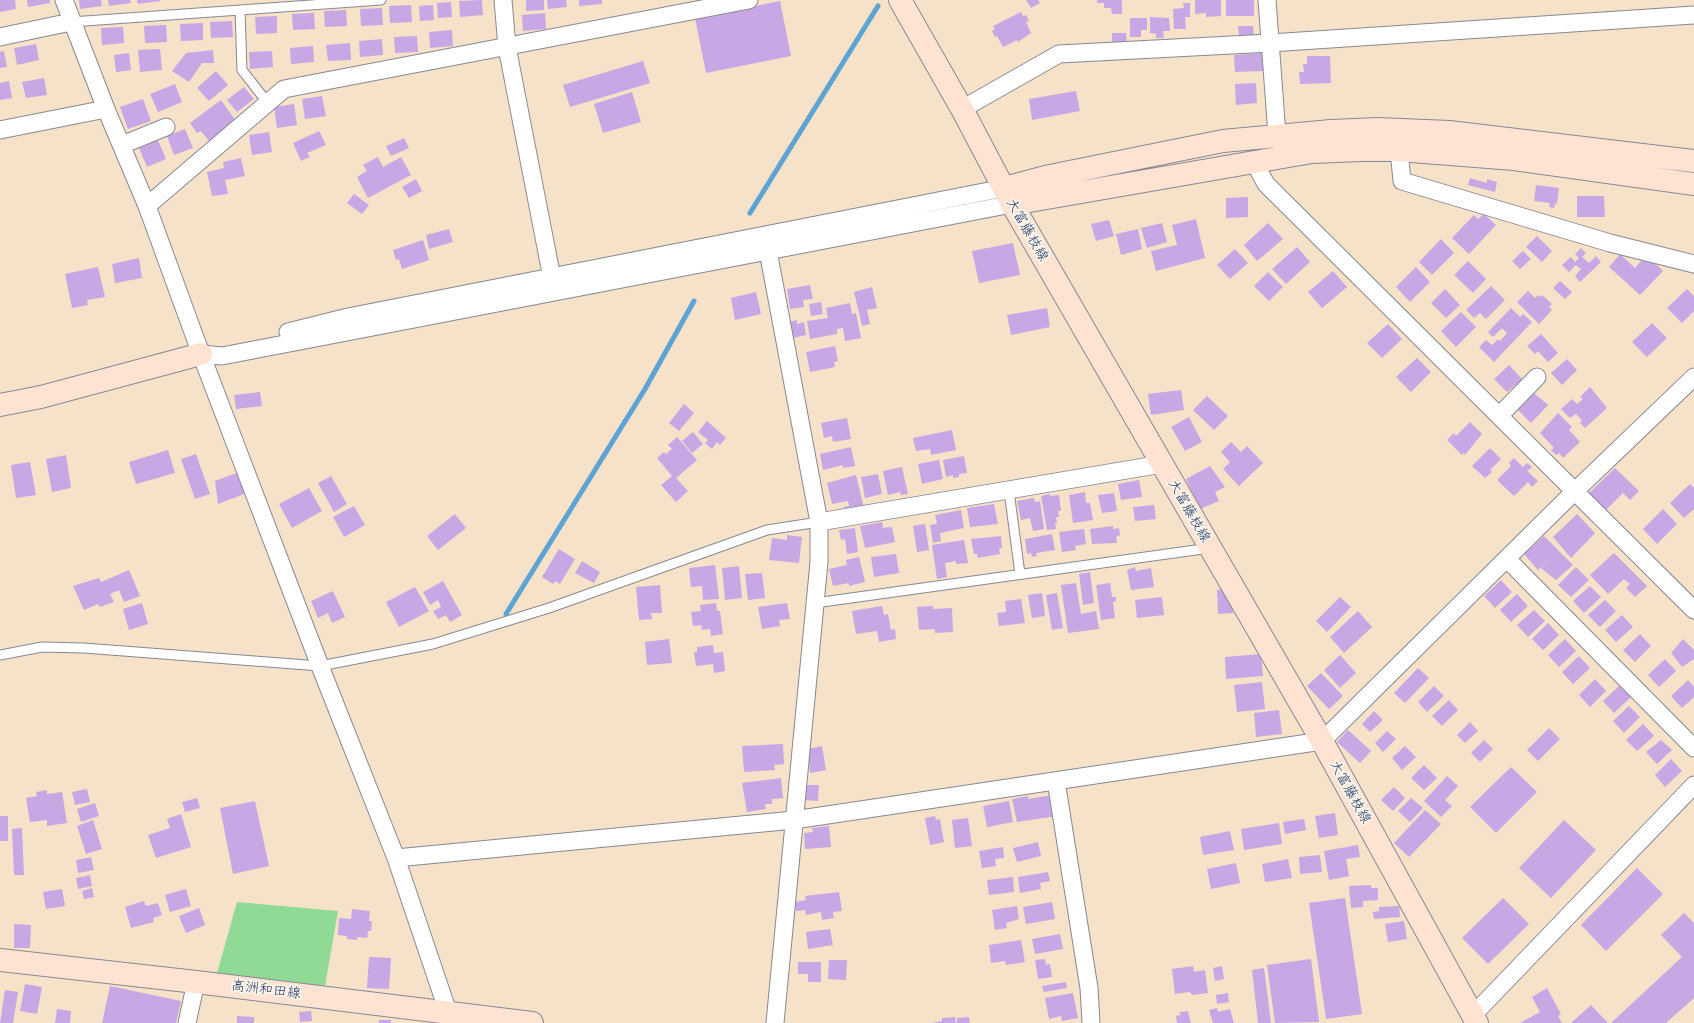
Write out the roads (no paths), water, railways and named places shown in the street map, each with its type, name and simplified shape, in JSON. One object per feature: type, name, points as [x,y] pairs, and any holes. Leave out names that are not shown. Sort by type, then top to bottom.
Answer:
[{"type":"main road","name":"大富藤枝線","points":[[900,0],[962,109],[1008,196],[1322,741],[1474,1019]]},
{"type":"main road","points":[[1008,196],[1045,177],[1223,141],[1277,135],[1378,129],[1449,132],[1694,162]]},
{"type":"main road","points":[[1008,196],[1254,162],[1312,152],[1399,150],[1514,159],[1694,184]]},
{"type":"main road","points":[[0,405],[41,397],[201,354]]},
{"type":"main road","name":"高洲和田線","points":[[0,960],[196,982],[444,1016],[532,1023]]},
{"type":"street","points":[[64,0],[106,109],[147,206],[201,354],[320,666],[396,858],[444,1016]]},
{"type":"street","points":[[502,0],[508,47],[552,278]]},
{"type":"street","points":[[147,206],[266,102],[284,89],[749,0]]},
{"type":"street","points":[[1268,0],[1277,135]]},
{"type":"street","points":[[962,109],[1058,54],[1270,43],[1694,15]]},
{"type":"street","points":[[0,38],[72,22]]},
{"type":"street","points":[[0,130],[106,109]]},
{"type":"street","points":[[122,145],[166,127]]},
{"type":"street","points":[[1399,150],[1402,181],[1610,243],[1694,264]]},
{"type":"street","points":[[1254,162],[1266,184],[1694,610]]},
{"type":"street","points":[[201,354],[348,317],[552,278],[1008,196]]},
{"type":"street","points":[[201,354],[222,356],[768,251],[1008,196]]},
{"type":"street","points":[[768,251],[819,522],[819,562],[775,1023]]},
{"type":"street","points":[[1499,416],[1537,377]]},
{"type":"street","points":[[396,858],[794,820],[1322,741],[1574,492],[1694,377]]},
{"type":"street","points":[[819,522],[1162,464]]},
{"type":"street","points":[[1507,559],[1694,748]]},
{"type":"street","points":[[1056,781],[1089,988],[1090,1023]]},
{"type":"street","points":[[1474,1019],[1694,785]]},
{"type":"street","points":[[188,1023],[196,982]]},
{"type":"lane","points":[[72,22],[381,0]]},
{"type":"lane","points":[[240,10],[242,70],[266,102]]},
{"type":"lane","points":[[1009,491],[1020,574]]},
{"type":"lane","points":[[0,655],[42,648],[84,648],[320,666],[434,644],[549,608],[766,530],[819,522]]},
{"type":"lane","points":[[815,603],[1211,548]]},
{"type":"waterway","points":[[750,213],[878,6]]},
{"type":"waterway","points":[[506,614],[645,389],[694,301]]}]
